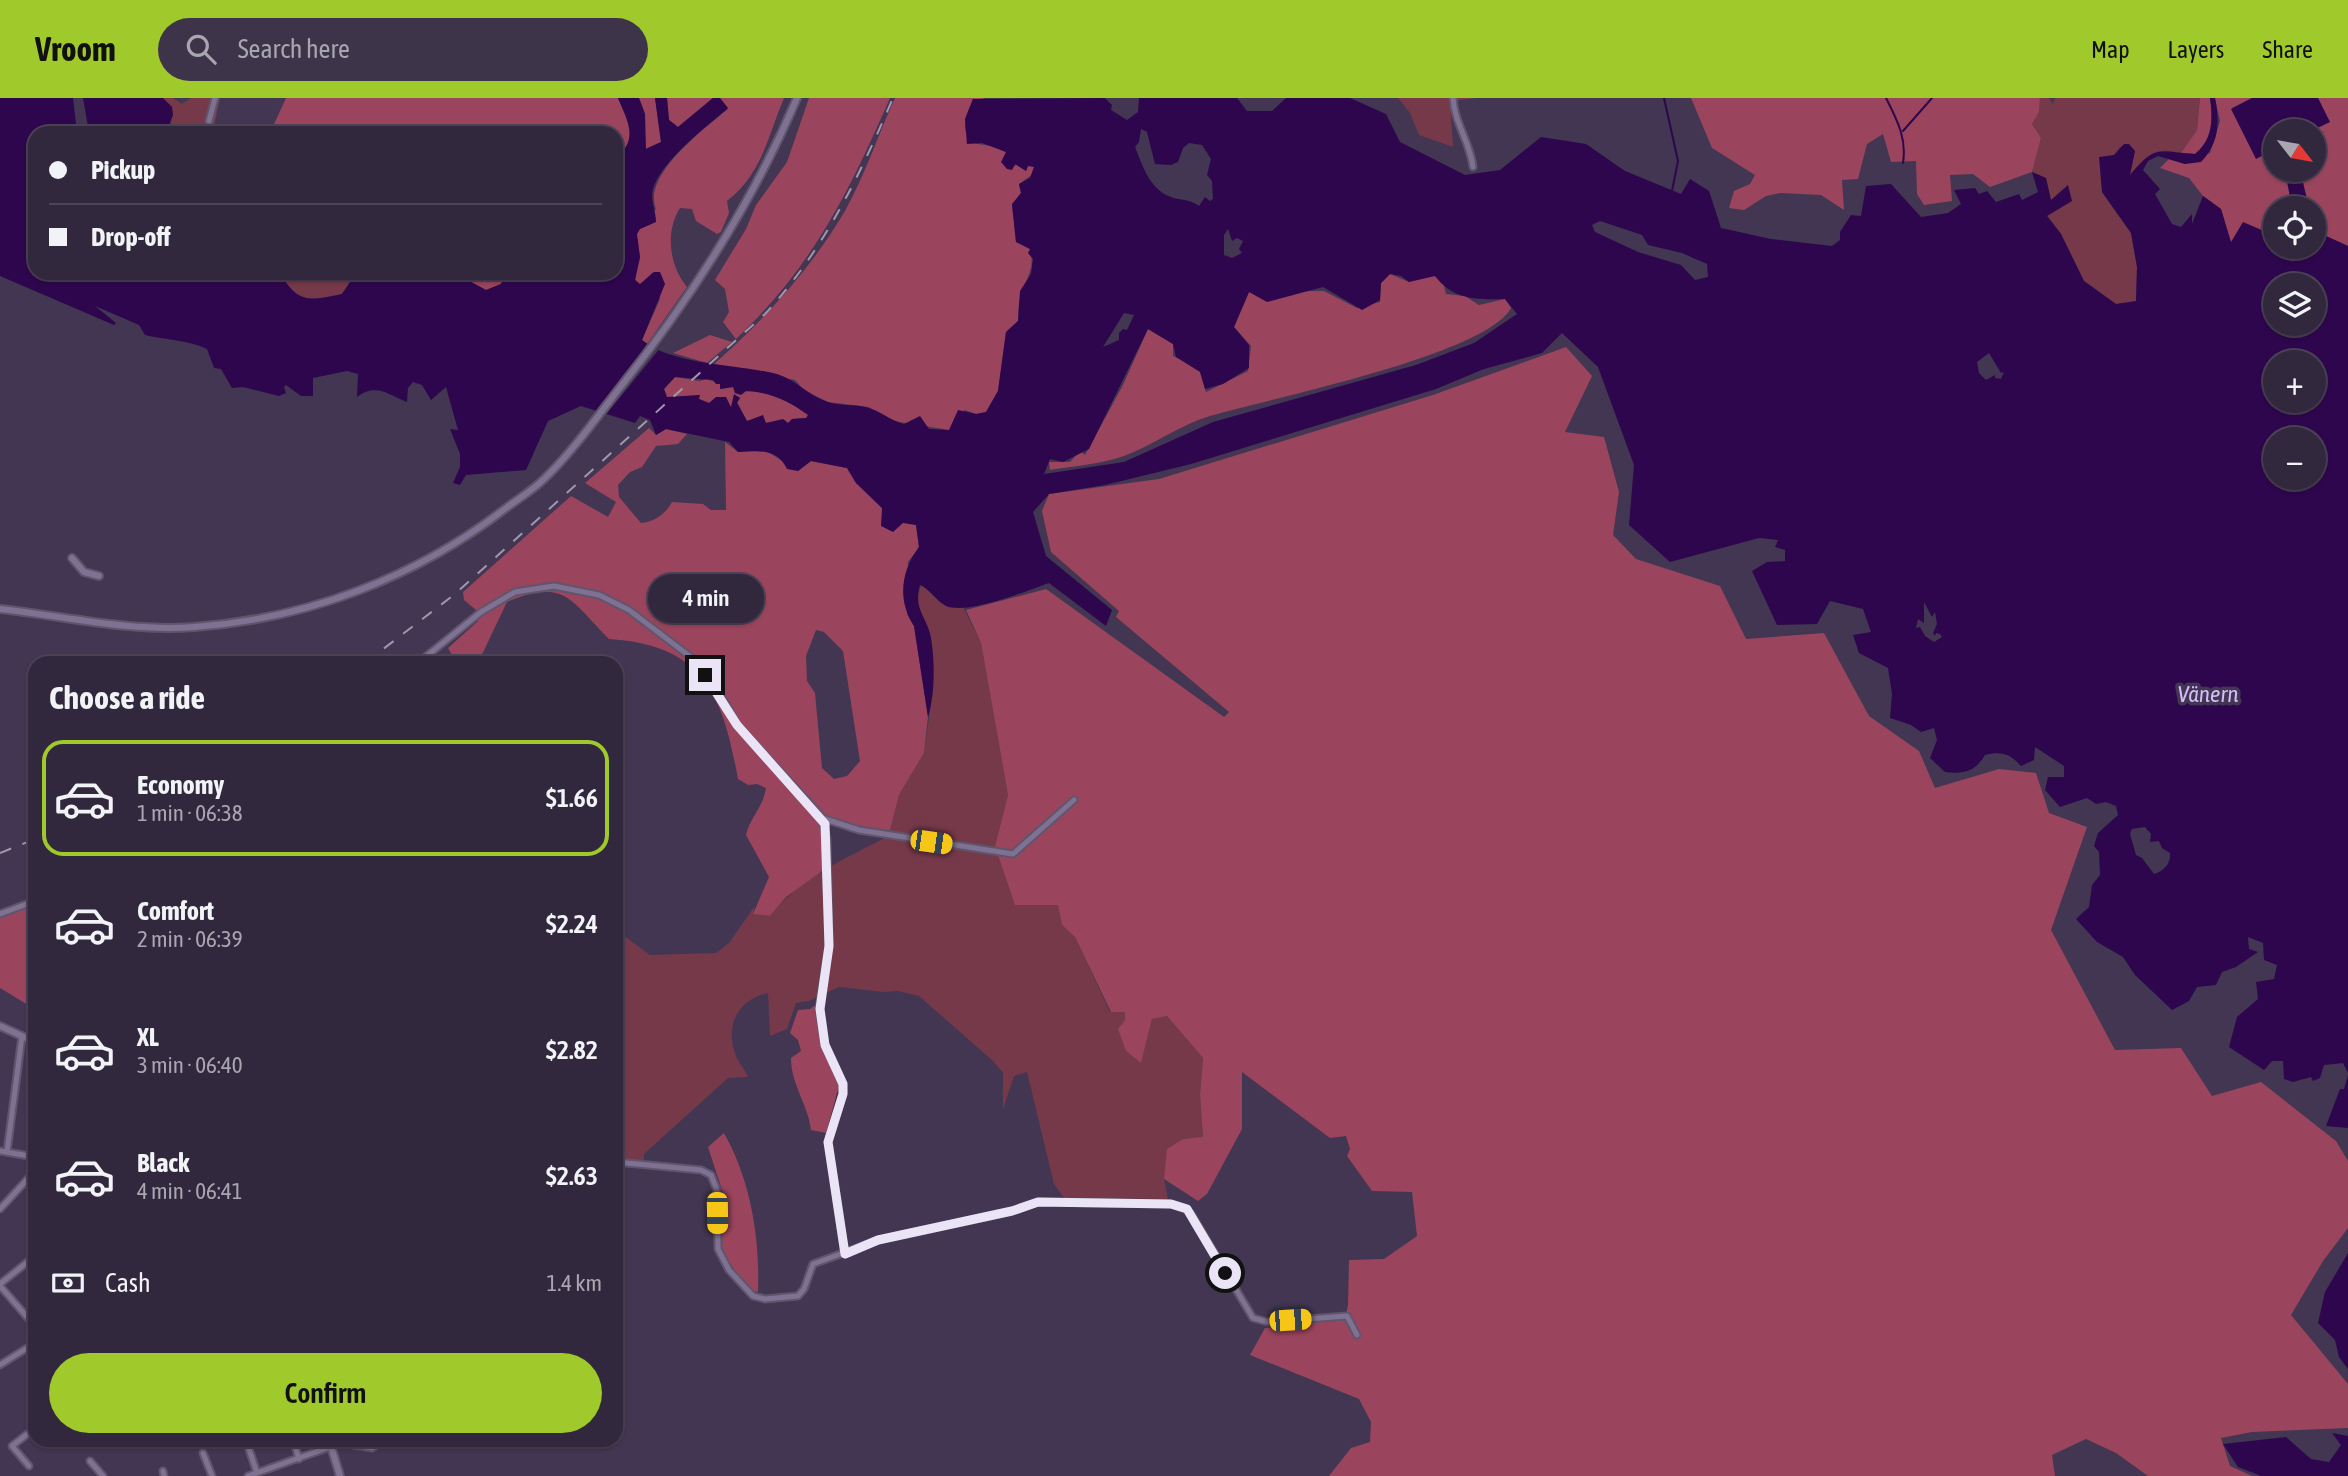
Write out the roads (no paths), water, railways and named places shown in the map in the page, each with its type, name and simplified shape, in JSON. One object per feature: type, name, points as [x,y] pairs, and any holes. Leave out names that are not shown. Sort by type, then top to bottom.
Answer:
[{"type":"street","points":[[209,121],[215,98]]},
{"type":"street","points":[[0,609],[153,628],[236,623],[302,609],[344,596],[398,574],[481,528],[543,480],[655,343],[696,286],[742,210],[797,98]]},
{"type":"street","points":[[1453,98],[1456,116],[1471,150],[1473,167]]},
{"type":"street","points":[[72,558],[83,572],[99,576]]},
{"type":"street","points":[[427,656],[481,612],[515,592],[554,586],[599,595],[629,610],[692,658],[719,692],[737,725],[822,818],[827,839],[829,946],[820,1009],[825,1045],[843,1084],[843,1094],[828,1142],[845,1254]]},
{"type":"street","points":[[822,818],[859,830],[1013,854],[1074,800]]},
{"type":"street","points":[[0,914],[28,904]]},
{"type":"street","points":[[0,1026],[28,1039]]},
{"type":"street","points":[[22,1036],[3,1152],[28,1156]]},
{"type":"street","points":[[623,1164],[701,1170],[711,1175],[718,1191],[720,1253],[736,1279],[753,1296],[765,1299],[798,1296],[804,1289],[813,1264],[878,1240],[1012,1211],[1038,1202],[1171,1204],[1187,1209],[1191,1214],[1253,1318],[1268,1322],[1347,1316],[1357,1335]]},
{"type":"street","points":[[0,1209],[28,1179]]},
{"type":"street","points":[[28,1262],[0,1285],[28,1318]]},
{"type":"street","points":[[0,1365],[28,1347]]},
{"type":"street","points":[[28,1433],[12,1446],[29,1466]]},
{"type":"street","points":[[248,1447],[257,1473]]},
{"type":"street","points":[[295,1447],[299,1459]]},
{"type":"street","points":[[248,1476],[299,1459],[324,1447]]},
{"type":"street","points":[[331,1447],[340,1476]]},
{"type":"street","points":[[204,1453],[212,1476]]},
{"type":"street","points":[[90,1461],[103,1476]]},
{"type":"water","name":"Vänern","points":[[0,98],[73,98],[76,126],[28,126],[28,280],[284,280],[299,295],[313,299],[342,294],[351,280],[468,280],[486,290],[501,284],[502,280],[623,280],[623,151],[629,130],[618,98],[639,98],[645,114],[646,149],[661,142],[655,98],[667,98],[669,120],[678,127],[713,98],[720,98],[728,108],[685,145],[665,167],[652,193],[656,222],[640,229],[637,234],[640,257],[635,280],[640,284],[654,272],[660,272],[665,284],[642,340],[655,349],[689,360],[777,374],[828,402],[870,408],[904,424],[920,416],[929,429],[949,430],[958,410],[976,414],[986,412],[998,391],[1006,332],[1018,321],[1020,291],[1031,274],[1033,259],[1028,253],[1030,249],[1016,242],[1012,204],[1021,193],[1019,184],[1030,178],[1034,167],[1028,166],[1026,171],[1015,164],[1012,170],[1007,169],[1001,162],[1006,152],[982,143],[967,144],[965,119],[973,99],[1105,98],[1112,105],[1111,110],[1127,120],[1138,112],[1139,98],[1237,98],[1247,111],[1272,111],[1286,98],[1350,98],[1386,114],[1400,142],[1465,175],[1500,170],[1541,137],[1586,144],[1625,171],[1681,194],[1690,179],[1709,191],[1721,228],[1771,239],[1832,246],[1840,240],[1840,232],[1851,215],[1861,216],[1866,186],[1891,184],[1921,217],[1948,213],[1961,204],[1954,190],[1975,188],[1979,194],[1987,191],[1996,202],[2019,194],[2022,200],[2038,192],[2032,172],[2046,178],[2051,200],[2068,185],[2072,201],[2047,216],[2061,234],[2084,281],[2116,304],[2136,301],[2137,267],[2131,233],[2102,192],[2099,157],[2114,155],[2124,144],[2129,144],[2135,151],[2130,175],[2152,154],[2195,154],[2208,136],[2211,121],[2210,98],[2215,98],[2217,132],[2211,148],[2201,162],[2185,164],[2158,156],[2148,161],[2143,170],[2160,189],[2155,194],[2172,224],[2181,227],[2192,214],[2192,224],[2203,196],[2221,209],[2231,242],[2243,222],[2263,231],[2263,259],[2289,259],[2292,262],[2296,259],[2326,259],[2326,236],[2348,246],[2348,1073],[2343,1063],[2324,1065],[2320,1078],[2313,1081],[2311,1077],[2293,1082],[2284,1079],[2283,1061],[2272,1061],[2264,1070],[2229,1047],[2237,1017],[2258,999],[2256,982],[2274,979],[2277,965],[2264,960],[2263,943],[2248,937],[2249,949],[2258,952],[2236,967],[2222,972],[2216,985],[2197,987],[2189,1001],[2172,1010],[2135,975],[2123,957],[2097,942],[2076,919],[2089,907],[2092,885],[2100,875],[2099,852],[2094,846],[2098,833],[2118,815],[2116,806],[2106,802],[2096,804],[2087,798],[2060,807],[2045,790],[2048,777],[2064,777],[2064,766],[2035,747],[2034,760],[2021,766],[2009,756],[1996,753],[1985,755],[1968,771],[1945,772],[1930,758],[1937,740],[1934,728],[1921,732],[1911,725],[1890,718],[1892,694],[1888,668],[1859,653],[1853,635],[1871,632],[1863,609],[1830,601],[1817,624],[1777,625],[1752,571],[1767,562],[1785,561],[1785,550],[1775,547],[1778,540],[1759,538],[1670,562],[1629,525],[1634,465],[1598,367],[1562,333],[1542,353],[1484,369],[1436,389],[1191,464],[1105,485],[1049,494],[1033,512],[1046,556],[1112,610],[1106,626],[1049,583],[982,605],[955,608],[942,604],[920,585],[918,601],[929,630],[933,658],[933,688],[928,717],[914,626],[903,596],[908,566],[919,547],[916,525],[903,523],[893,532],[881,526],[882,508],[856,483],[847,468],[811,461],[798,471],[787,469],[778,457],[766,452],[738,452],[729,442],[666,429],[656,435],[650,420],[640,416],[635,423],[581,406],[548,421],[526,470],[466,475],[460,485],[453,483],[460,467],[460,454],[450,429],[458,430],[446,387],[431,400],[422,385],[413,382],[408,388],[407,402],[376,390],[357,397],[358,374],[347,371],[313,378],[313,396],[301,396],[286,385],[286,393],[279,396],[243,387],[232,388],[221,369],[214,368],[207,349],[145,335],[139,325],[95,306],[116,323],[114,325],[0,276]],"holes":[[[1141,129],[1147,132],[1155,164],[1171,165],[1178,162],[1183,148],[1189,143],[1202,145],[1211,159],[1207,175],[1212,181],[1213,199],[1210,201],[1205,197],[1199,206],[1160,191],[1150,180],[1135,147],[1139,142]],[[1600,221],[1642,235],[1648,245],[1682,253],[1707,264],[1708,277],[1695,280],[1681,265],[1638,252],[1595,232],[1592,225]],[[1228,229],[1232,241],[1237,238],[1243,241],[1239,249],[1242,253],[1232,258],[1224,255],[1224,235]],[[1390,274],[1401,276],[1409,282],[1435,276],[1450,290],[1467,297],[1505,299],[1517,314],[1474,343],[1416,365],[1213,422],[1124,462],[1044,474],[1050,459],[1063,462],[1089,449],[1148,329],[1173,344],[1176,357],[1200,372],[1205,389],[1223,384],[1249,368],[1249,345],[1234,327],[1249,292],[1267,302],[1323,287],[1362,310],[1380,300],[1381,283]],[[1124,313],[1134,315],[1127,330],[1123,329],[1119,333],[1119,340],[1103,347]],[[1989,353],[2001,373],[2004,372],[2001,379],[1995,378],[1995,375],[1986,380],[1979,373],[1977,362]],[[675,377],[713,380],[720,384],[720,389],[733,387],[735,393],[741,395],[746,391],[771,395],[808,415],[806,418],[792,419],[788,423],[783,419],[766,423],[763,415],[747,421],[737,403],[740,398],[734,394],[731,407],[726,397],[716,397],[709,403],[699,399],[700,395],[667,397],[664,389]],[[1924,602],[1932,617],[1935,612],[1937,624],[1933,633],[1942,637],[1934,642],[1925,636],[1920,627],[1916,628],[1918,619],[1924,623]],[[2145,827],[2151,834],[2150,842],[2159,841],[2162,848],[2170,853],[2169,861],[2161,871],[2154,874],[2142,858],[2136,855],[2130,834],[2132,829]]]},
{"type":"water","points":[[83,98],[163,98],[172,107],[173,115],[169,126],[88,126]]},
{"type":"water","points":[[2252,98],[2318,98],[2330,122],[2326,124],[2326,119],[2263,119],[2263,155],[2256,159],[2231,109]]},
{"type":"water","points":[[2287,182],[2303,182],[2306,196],[2290,196]]},
{"type":"water","points":[[2348,1075],[2348,1128],[2326,1126],[2340,1089],[2344,1089]]},
{"type":"water","points":[[2348,1253],[2348,1369],[2339,1357],[2335,1340],[2318,1323],[2325,1292]]},
{"type":"water","points":[[2332,1433],[2348,1436],[2348,1476],[2261,1476],[2238,1467],[2223,1444],[2286,1437],[2311,1459],[2329,1462],[2341,1445]]},
{"type":"waterway","points":[[1664,98],[1678,161],[1672,191]]},
{"type":"waterway","points":[[1886,98],[1902,137],[1903,163]]},
{"type":"waterway","points":[[1903,131],[1932,98]]},
{"type":"railway","points":[[374,656],[455,594],[765,314],[805,264],[838,212],[893,98]]},
{"type":"railway","points":[[0,853],[28,842]]}]
